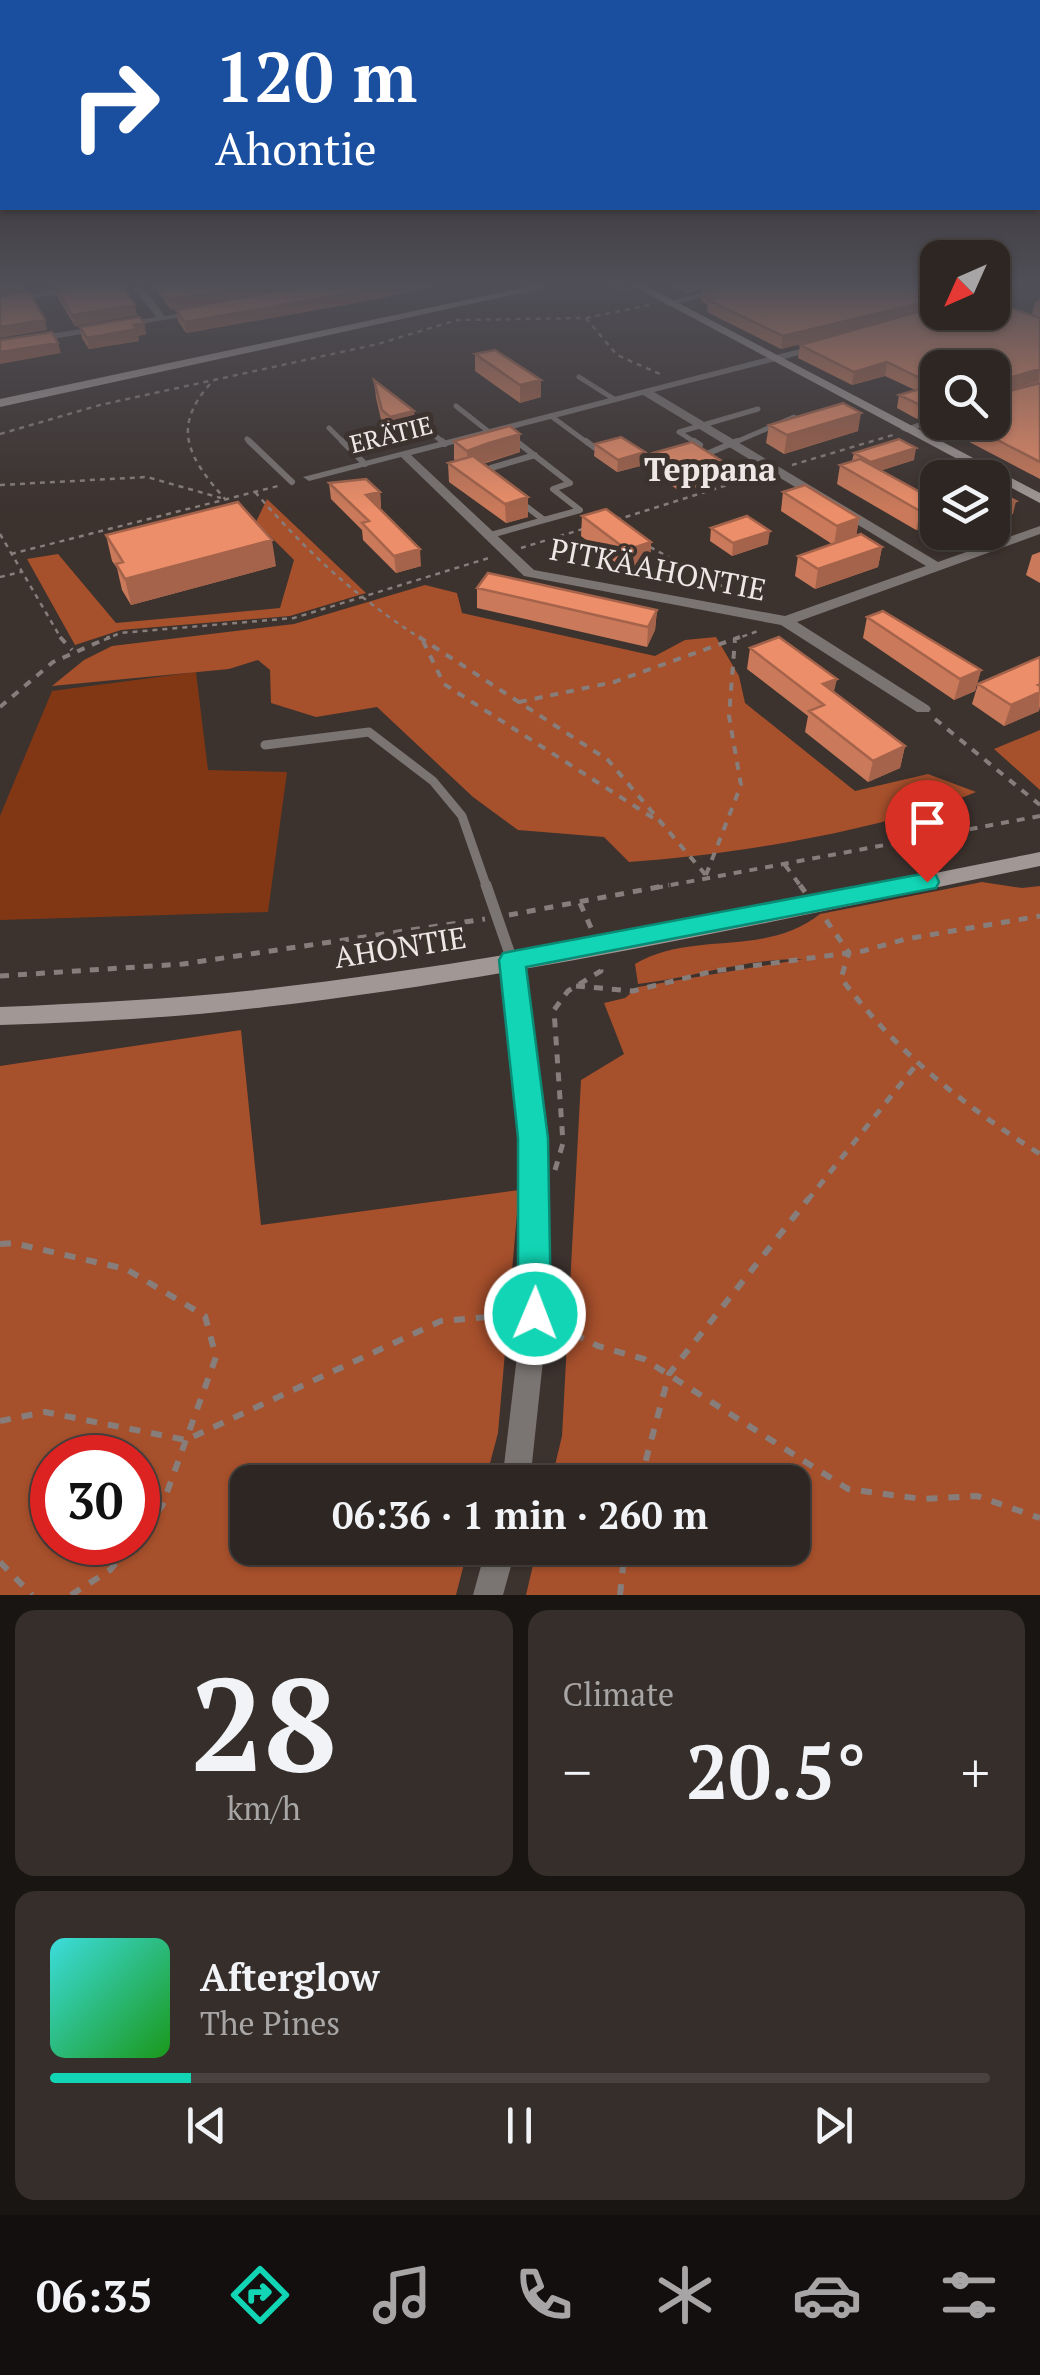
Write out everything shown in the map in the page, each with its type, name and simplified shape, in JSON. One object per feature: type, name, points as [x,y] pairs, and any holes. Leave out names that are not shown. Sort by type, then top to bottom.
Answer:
[{"type":"street","points":[[0,403],[195,361]]},
{"type":"street","name":"ERÄTIE","points":[[308,478],[765,361]]},
{"type":"street","points":[[779,361],[900,432],[1040,499]]},
{"type":"street","points":[[644,392],[935,566]]},
{"type":"street","points":[[900,432],[920,426]]},
{"type":"street","name":"PITKÄAHONTIE","points":[[404,454],[504,554],[530,573],[786,621],[923,709]]},
{"type":"street","points":[[786,621],[1040,530]]},
{"type":"street","name":"AHONTIE","points":[[0,1016],[263,999],[512,960],[1040,860]]},
{"type":"street","points":[[512,960],[536,1196],[535,1314],[518,1465]]},
{"type":"street","points":[[488,1595],[496,1565]]},
{"type":"lane","points":[[578,377],[614,400]]},
{"type":"lane","points":[[400,406],[444,444]]},
{"type":"lane","points":[[456,406],[535,455],[570,483],[553,489],[580,510],[487,536]]},
{"type":"lane","points":[[700,445],[679,432],[758,409]]},
{"type":"lane","points":[[551,416],[595,448]]},
{"type":"lane","points":[[702,456],[794,417]]},
{"type":"lane","points":[[329,428],[365,464]]},
{"type":"lane","points":[[247,439],[292,482]]},
{"type":"lane","points":[[500,486],[485,474],[491,468],[535,455]]},
{"type":"lane","points":[[514,497],[544,520]]},
{"type":"lane","points":[[265,745],[369,732],[434,782],[462,816],[512,960]]},
{"type":"path","points":[[0,434],[100,406],[307,361]]},
{"type":"path","points":[[625,361],[681,382]]},
{"type":"path","points":[[213,381],[193,403],[185,436],[204,474],[226,500]]},
{"type":"path","points":[[621,531],[605,522],[649,514],[699,492],[900,432]]},
{"type":"path","points":[[0,485],[147,477],[226,500]]},
{"type":"path","points":[[11,554],[292,482]]},
{"type":"path","points":[[255,492],[306,550],[358,598],[608,760],[708,877]]},
{"type":"path","points":[[0,707],[72,650],[120,632],[294,618],[588,528]]},
{"type":"path","points":[[0,534],[63,642],[72,650]]},
{"type":"path","points":[[638,540],[753,603]]},
{"type":"path","points":[[0,578],[21,572]]},
{"type":"path","points":[[519,702],[614,682],[786,621]]},
{"type":"path","points":[[422,639],[444,684],[665,826]]},
{"type":"path","points":[[708,877],[741,785],[730,716],[735,639]]},
{"type":"path","points":[[923,709],[1040,805]]},
{"type":"path","points":[[0,976],[92,974],[211,963],[497,917],[1040,816]]},
{"type":"path","points":[[576,986],[633,991],[714,971],[849,953],[886,942],[1038,918]]},
{"type":"path","points":[[849,953],[841,978],[870,1021],[976,1115],[1040,1154]]},
{"type":"path","points":[[536,1196],[554,1173],[562,1143],[554,1010]]},
{"type":"path","points":[[645,1465],[669,1374],[916,1065]]},
{"type":"path","points":[[0,1244],[13,1243],[126,1269],[205,1316],[216,1357],[160,1508]]},
{"type":"path","points":[[0,1421],[45,1412],[186,1440],[440,1320],[535,1314],[598,1346],[644,1360],[848,1489],[922,1499],[977,1496],[1040,1518]]},
{"type":"path","points":[[0,1562],[32,1595]]},
{"type":"path","points":[[71,1595],[114,1565]]},
{"type":"path","points":[[620,1595],[624,1565]]},
{"type":"shaded area","points":[[267,499],[366,593],[290,616],[121,630],[75,645],[27,559],[58,554],[116,623],[280,608],[294,560],[256,522]]},
{"type":"shaded area","points":[[425,585],[457,593],[462,613],[655,656],[685,640],[716,637],[739,676],[745,703],[855,791],[928,774],[976,792],[896,818],[806,839],[714,854],[629,862],[604,837],[518,830],[473,797],[377,707],[316,717],[271,703],[270,670],[258,660],[229,669],[52,686],[84,660],[112,646],[294,624]]},
{"type":"shaded area","points":[[196,672],[208,770],[287,772],[268,912],[0,920],[0,816],[52,691]]},
{"type":"shaded area","points":[[1040,730],[1040,790],[994,749]]},
{"type":"shaded area","points":[[982,882],[1022,888],[1040,886],[1040,1595],[526,1595],[533,1565],[810,1565],[810,1465],[555,1465],[562,1436],[581,1080],[624,1054],[604,1003],[625,998],[638,987],[803,959],[762,962],[638,984],[635,964],[680,948],[776,936],[820,914]]},
{"type":"shaded area","points":[[241,1030],[261,1225],[519,1190],[498,1433],[490,1465],[230,1465],[230,1565],[464,1565],[456,1595],[0,1595],[0,1066]]},
{"type":"building","points":[[486,361],[513,361],[541,380],[520,385]]},
{"type":"building","points":[[833,361],[920,361],[920,378],[887,362],[854,372]]},
{"type":"building","points":[[1010,361],[1040,361],[1040,369],[1010,377]]},
{"type":"building","points":[[374,380],[414,411],[390,417],[382,410]]},
{"type":"building","points":[[1040,383],[1040,462],[998,440],[1010,440],[1010,391]]},
{"type":"building","points":[[920,389],[920,405],[899,395]]},
{"type":"building","points":[[843,403],[861,413],[787,435],[769,425]]},
{"type":"building","points":[[510,426],[520,434],[467,451],[454,441]]},
{"type":"building","points":[[621,437],[645,452],[618,460],[595,444]]},
{"type":"building","points":[[899,439],[916,448],[871,462],[854,453]]},
{"type":"building","points":[[692,442],[722,461],[683,473],[653,453]]},
{"type":"building","points":[[473,456],[528,497],[505,504],[448,463]]},
{"type":"building","points":[[860,459],[920,492],[920,511],[840,465]]},
{"type":"building","points":[[366,479],[380,492],[366,495],[420,549],[394,556],[362,523],[369,521],[329,483]]},
{"type":"building","points":[[805,485],[859,518],[837,526],[783,492]]},
{"type":"building","points":[[238,502],[272,540],[125,579],[116,564],[123,562],[106,535]]},
{"type":"building","points":[[606,509],[651,542],[627,550],[582,516]]},
{"type":"building","points":[[747,516],[770,531],[733,543],[711,528]]},
{"type":"building","points":[[861,534],[882,547],[818,569],[798,556]]},
{"type":"building","points":[[488,573],[657,610],[648,627],[477,588]]},
{"type":"building","points":[[883,611],[981,670],[960,679],[867,617]]},
{"type":"building","points":[[779,637],[837,679],[823,684],[905,746],[873,761],[809,711],[824,705],[750,648]]},
{"type":"building","points":[[1040,657],[1040,692],[1011,705],[978,684]]},
{"type":"district","name":"Teppana","points":[[710,469]]},
{"type":"route","points":[[535,1314],[537,1209],[533,1138],[512,960],[927,882]]}]
